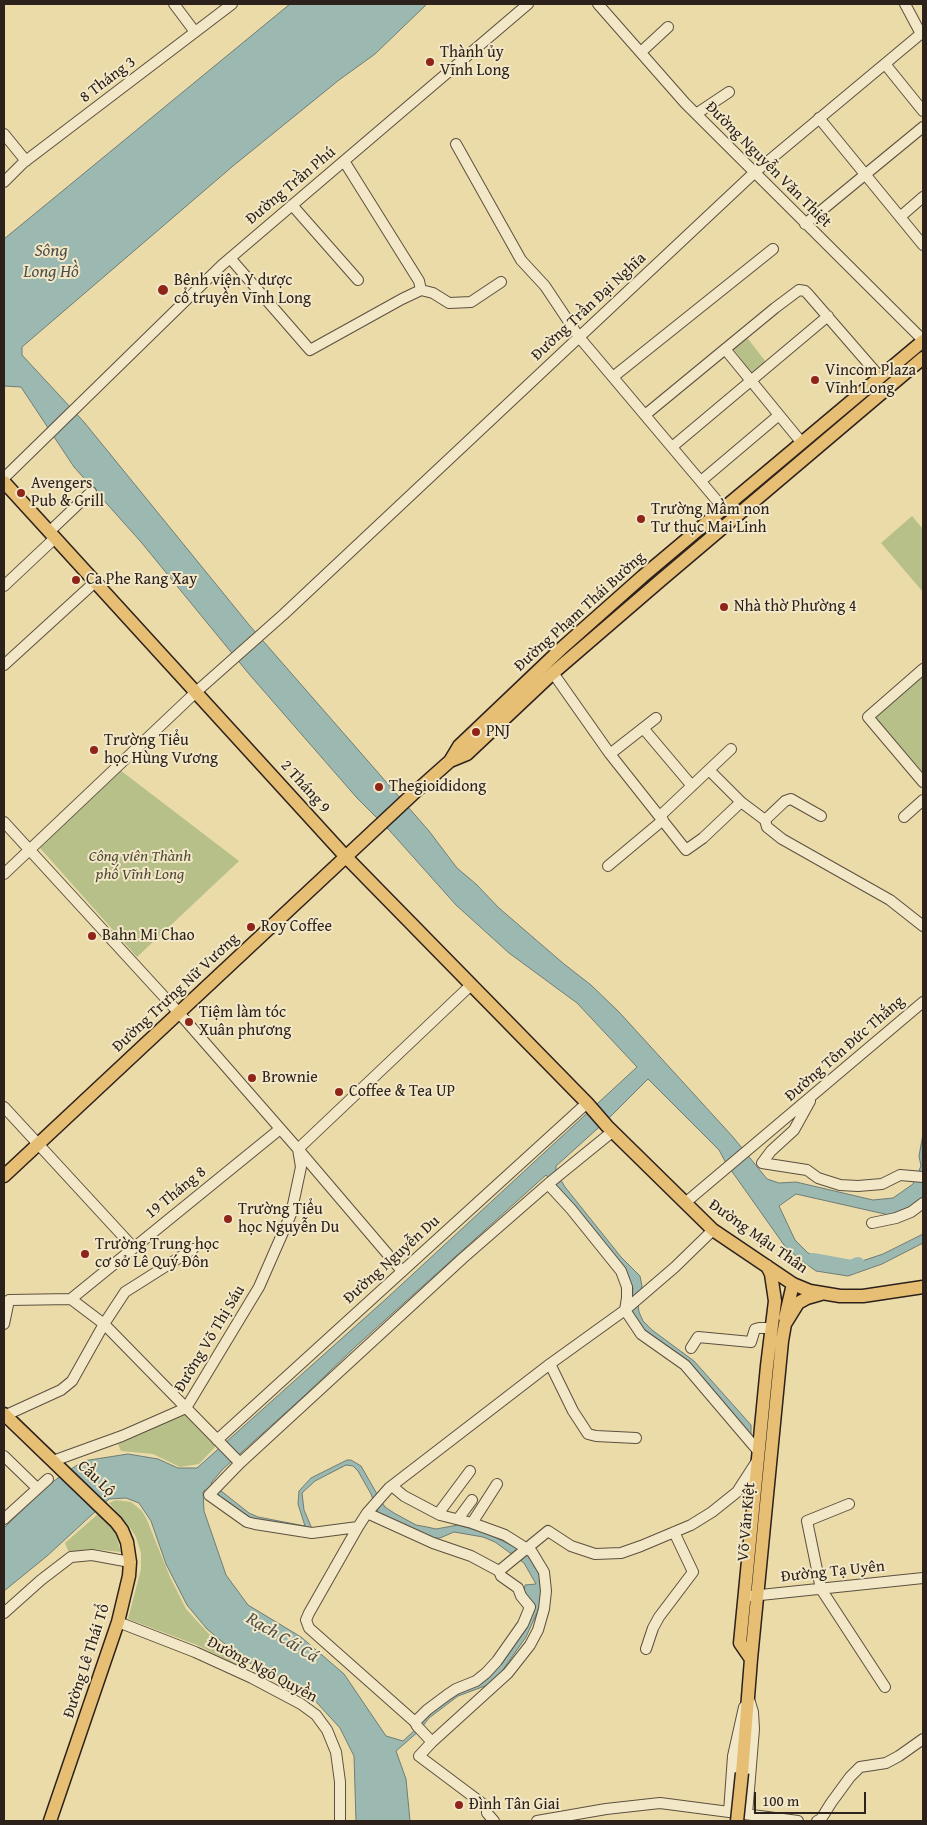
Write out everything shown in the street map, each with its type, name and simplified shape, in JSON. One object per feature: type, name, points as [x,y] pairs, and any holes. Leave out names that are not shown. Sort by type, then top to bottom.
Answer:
[{"type":"main road","name":"Đường Phạm Thái Bường","points":[[370,834],[450,762],[467,754],[549,668],[643,576],[724,509],[759,487],[802,443],[923,341]]},
{"type":"main road","name":"Đường Phạm Thái Bường","points":[[549,668],[759,487],[923,358]]},
{"type":"main road","name":"2 Tháng 9","points":[[4,482],[95,582],[200,688],[346,856],[588,1105]]},
{"type":"main road","name":"Đường Trưng Nữ Vương","points":[[4,1176],[370,834]]},
{"type":"main road","name":"Đường Mậu Thân","points":[[588,1105],[713,1230],[793,1284],[821,1294],[840,1296],[863,1296],[923,1287]]},
{"type":"main road","name":"Võ Văn Kiệt","points":[[751,1659],[740,1643],[751,1596],[770,1458],[777,1325],[771,1274],[766,1265]]},
{"type":"main road","points":[[775,1298],[793,1284]]},
{"type":"main road","points":[[777,1325],[793,1284]]},
{"type":"main road","name":"Võ Văn Kiệt","points":[[738,1816],[751,1659],[751,1596],[759,1455],[777,1325],[798,1303],[806,1298],[821,1294]]},
{"type":"main road","name":"Cầu Lộ","points":[[4,1415],[108,1513]]},
{"type":"main road","name":"Đường Lê Thái Tổ","points":[[50,1821],[118,1622],[129,1576],[130,1562],[127,1542],[122,1530],[108,1513]]},
{"type":"street","points":[[174,4],[195,32]]},
{"type":"street","name":"8 Tháng 3","points":[[4,182],[26,161],[232,4]]},
{"type":"street","name":"Đường Trần Phú","points":[[4,478],[230,258],[528,4]]},
{"type":"street","name":"Đường Nguyễn Văn Thiệt","points":[[598,4],[696,114],[923,341]]},
{"type":"street","points":[[905,4],[922,33]]},
{"type":"street","points":[[641,52],[668,27]]},
{"type":"street","name":"Đường Trần Đại Nghĩa","points":[[4,874],[200,688],[284,614],[754,173],[922,33]]},
{"type":"street","points":[[885,64],[923,109]]},
{"type":"street","points":[[696,114],[729,92]]},
{"type":"street","points":[[820,118],[923,245]]},
{"type":"street","points":[[805,224],[923,127]]},
{"type":"street","points":[[4,134],[26,161]]},
{"type":"street","points":[[456,144],[521,260],[545,286],[579,337],[724,509]]},
{"type":"street","points":[[344,161],[419,281],[421,290]]},
{"type":"street","points":[[900,217],[923,197]]},
{"type":"street","points":[[292,206],[358,280]]},
{"type":"street","points":[[613,378],[773,249]]},
{"type":"street","points":[[230,258],[310,350],[421,290],[433,293],[449,303],[471,302],[501,282]]},
{"type":"street","points":[[645,415],[797,291],[806,292],[880,377]]},
{"type":"street","points":[[672,448],[828,316]]},
{"type":"street","points":[[724,349],[802,443]]},
{"type":"street","points":[[701,481],[779,415]]},
{"type":"street","points":[[4,586],[91,492]]},
{"type":"street","points":[[4,665],[95,582]]},
{"type":"street","points":[[549,668],[610,754],[686,850],[703,838],[741,802]]},
{"type":"street","points":[[923,669],[868,717],[923,782]]},
{"type":"street","points":[[610,754],[656,718]]},
{"type":"street","points":[[643,728],[692,786]]},
{"type":"street","points":[[608,866],[662,818],[692,786],[732,749]]},
{"type":"street","points":[[709,770],[741,802],[765,820],[767,827],[782,839],[890,900],[923,926]]},
{"type":"street","points":[[765,820],[791,799],[821,816]]},
{"type":"street","points":[[904,818],[923,800]]},
{"type":"street","points":[[4,822],[179,1013],[280,1128],[402,1272]]},
{"type":"street","points":[[298,1149],[471,985]]},
{"type":"street","name":"Đường Tôn Đức Thắng","points":[[685,1203],[923,1002]]},
{"type":"street","points":[[813,1096],[794,1130],[762,1163],[807,1170],[818,1178],[840,1185],[882,1184],[900,1175],[923,1177]]},
{"type":"street","name":"Đường Nguyễn Du","points":[[218,1441],[588,1105]]},
{"type":"street","points":[[4,1107],[133,1247]]},
{"type":"street","name":"19 Tháng 8","points":[[71,1299],[280,1128]]},
{"type":"street","points":[[358,1527],[312,1533],[255,1524],[248,1522],[210,1495],[238,1461],[463,1258],[573,1164],[610,1129]]},
{"type":"street","name":"Đường Võ Thị Sáu","points":[[57,1465],[186,1408],[259,1287],[291,1214],[301,1167],[298,1149]]},
{"type":"street","points":[[418,1726],[427,1710],[446,1695],[476,1681],[486,1673],[497,1661],[523,1624],[530,1607],[521,1596],[518,1588],[501,1576],[502,1568],[524,1550],[548,1531],[564,1543],[595,1554],[621,1553],[674,1532],[712,1512],[737,1492],[759,1455],[724,1409],[685,1365],[641,1334],[627,1308],[627,1287],[621,1271],[572,1210],[548,1184]]},
{"type":"street","points":[[872,1223],[911,1212],[923,1203]]},
{"type":"street","points":[[432,1742],[418,1726],[313,1634],[306,1620],[358,1527],[368,1512],[392,1486],[550,1364],[627,1308],[648,1291],[713,1230]]},
{"type":"street","points":[[4,1415],[61,1390],[72,1381],[104,1324],[125,1292],[193,1248]]},
{"type":"street","points":[[4,1324],[6,1298],[71,1299],[104,1324],[238,1461]]},
{"type":"street","points":[[691,1348],[698,1337],[750,1342],[755,1330],[777,1325]]},
{"type":"street","points":[[550,1364],[573,1411],[588,1434],[636,1438]]},
{"type":"street","points":[[4,1456],[38,1488]]},
{"type":"street","points":[[438,1514],[470,1471]]},
{"type":"street","points":[[4,1519],[48,1479]]},
{"type":"street","points":[[472,1523],[498,1484]]},
{"type":"street","points":[[392,1486],[404,1496],[438,1514],[472,1523],[505,1535],[524,1550],[532,1552],[544,1572],[546,1591],[544,1609],[538,1630],[530,1645],[508,1673],[419,1756],[487,1807],[488,1813],[494,1821]]},
{"type":"street","points":[[458,1519],[472,1500]]},
{"type":"street","points":[[849,1504],[807,1521],[821,1589],[885,1687]]},
{"type":"street","points":[[368,1512],[433,1543],[502,1568]]},
{"type":"street","points":[[646,1649],[659,1617],[693,1572],[674,1532]]},
{"type":"street","points":[[4,1613],[41,1580],[71,1557],[92,1555],[130,1562]]},
{"type":"street","name":"Đường Tạ Uyên","points":[[751,1596],[923,1578]]},
{"type":"street","name":"Đường Ngô Quyền","points":[[118,1622],[195,1652],[244,1674],[301,1704],[316,1715],[327,1730],[336,1752],[340,1782],[340,1821]]},
{"type":"street","points":[[738,1816],[734,1756],[741,1714],[748,1696]]},
{"type":"street","points":[[738,1816],[754,1729],[753,1712],[748,1696]]},
{"type":"street","points":[[817,1821],[821,1819],[850,1777],[860,1767],[886,1762],[899,1756],[923,1739]]},
{"type":"street","points":[[537,1821],[606,1809],[660,1804],[738,1816],[798,1821]]},
{"type":"green space","points":[[745,335],[766,362],[752,373],[731,346]]},
{"type":"green space","points":[[912,516],[923,529],[923,592],[881,543]]},
{"type":"green space","points":[[923,674],[923,777],[875,721],[875,717]]},
{"type":"green space","name":"Công viên Thành phố Vĩnh Long","points":[[120,770],[239,861],[137,957],[40,848]]},
{"type":"green space","points":[[183,1414],[187,1415],[215,1442],[216,1446],[199,1464],[180,1467],[153,1454],[121,1451],[118,1444]]},
{"type":"green space","points":[[116,1500],[131,1502],[142,1511],[186,1609],[208,1633],[239,1659],[236,1665],[197,1645],[128,1619],[141,1569],[141,1553],[136,1537],[129,1526],[109,1503]]},
{"type":"green space","points":[[98,1514],[114,1529],[121,1552],[93,1549],[69,1553],[65,1543]]},
{"type":"water","points":[[290,4],[427,4],[375,54],[339,80],[233,166],[22,347],[22,355],[84,422],[250,626],[429,831],[457,868],[476,884],[499,908],[591,985],[619,1012],[733,1137],[767,1179],[779,1183],[796,1182],[873,1200],[893,1198],[913,1184],[921,1166],[919,1156],[923,1134],[923,1198],[911,1206],[889,1215],[796,1194],[779,1206],[795,1240],[808,1253],[837,1266],[853,1264],[883,1254],[923,1234],[923,1243],[882,1264],[848,1276],[816,1271],[784,1245],[726,1163],[719,1150],[648,1079],[607,1120],[556,1166],[556,1172],[565,1187],[621,1257],[640,1276],[642,1286],[638,1304],[643,1321],[652,1330],[694,1361],[751,1425],[751,1437],[738,1422],[643,1333],[631,1312],[633,1288],[624,1271],[546,1175],[354,1348],[223,1469],[211,1483],[249,1513],[258,1517],[305,1526],[298,1504],[299,1491],[311,1478],[347,1460],[351,1460],[361,1466],[385,1507],[394,1513],[416,1525],[436,1529],[458,1525],[486,1533],[517,1548],[527,1555],[534,1564],[541,1577],[543,1590],[540,1606],[526,1637],[495,1681],[458,1696],[429,1718],[419,1731],[396,1751],[406,1779],[410,1821],[356,1821],[354,1756],[340,1728],[308,1693],[244,1660],[207,1629],[187,1605],[166,1564],[151,1521],[139,1503],[126,1498],[109,1499],[47,1556],[4,1591],[4,1528],[48,1485],[83,1461],[128,1454],[158,1459],[178,1468],[197,1468],[387,1298],[637,1067],[577,1003],[509,953],[456,905],[390,831],[357,798],[249,674],[141,542],[74,467],[21,387],[4,386],[4,239]],"holes":[[[346,1465],[353,1466],[358,1471],[371,1494],[378,1513],[432,1538],[440,1538],[454,1532],[483,1537],[495,1542],[524,1563],[536,1584],[525,1585],[525,1629],[465,1687],[419,1722],[416,1729],[403,1741],[386,1736],[344,1674],[301,1637],[248,1605],[226,1575],[204,1511],[203,1492],[205,1490],[251,1522],[313,1531],[304,1510],[302,1493],[315,1481]]]},
{"type":"waterway","points":[[813,1260],[851,1267],[858,1264]]},
{"type":"place","name":"Thành ủy Vĩnh Long","points":[[430,62]]},
{"type":"place","name":"Bệnh viện Y dược cổ truyền Vĩnh Long","points":[[163,290]]},
{"type":"place","name":"Vincom Plaza Vĩnh Long","points":[[815,380]]},
{"type":"place","name":"Avengers Pub & Grill","points":[[21,493]]},
{"type":"place","name":"Trường Mầm non Tư thục Mai Linh","points":[[641,519]]},
{"type":"place","name":"Ca Phe Rang Xay","points":[[76,580]]},
{"type":"place","name":"Nhà thờ Phường 4","points":[[724,607]]},
{"type":"place","name":"PNJ","points":[[476,732]]},
{"type":"place","name":"Trường Tiểu học Hùng Vương","points":[[94,750]]},
{"type":"place","name":"Thegioididong","points":[[379,787]]},
{"type":"place","name":"Roy Coffee","points":[[251,927]]},
{"type":"place","name":"Bahn Mi Chao","points":[[92,936]]},
{"type":"place","name":"Tiệm làm tóc Xuân phương","points":[[189,1022]]},
{"type":"place","name":"Brownie","points":[[252,1078]]},
{"type":"place","name":"Coffee & Tea UP","points":[[339,1092]]},
{"type":"place","name":"Trường Tiểu học Nguyễn Du","points":[[228,1219]]},
{"type":"place","name":"Trường Trung học cơ sở Lê Quý Đôn","points":[[85,1254]]},
{"type":"place","name":"Đình Tân Giai","points":[[459,1805]]},
{"type":"water label","name":"Sông Long Hồ","points":[[51,261]]},
{"type":"water label","name":"Rạch Cái Cá","points":[[282,1638]]}]
